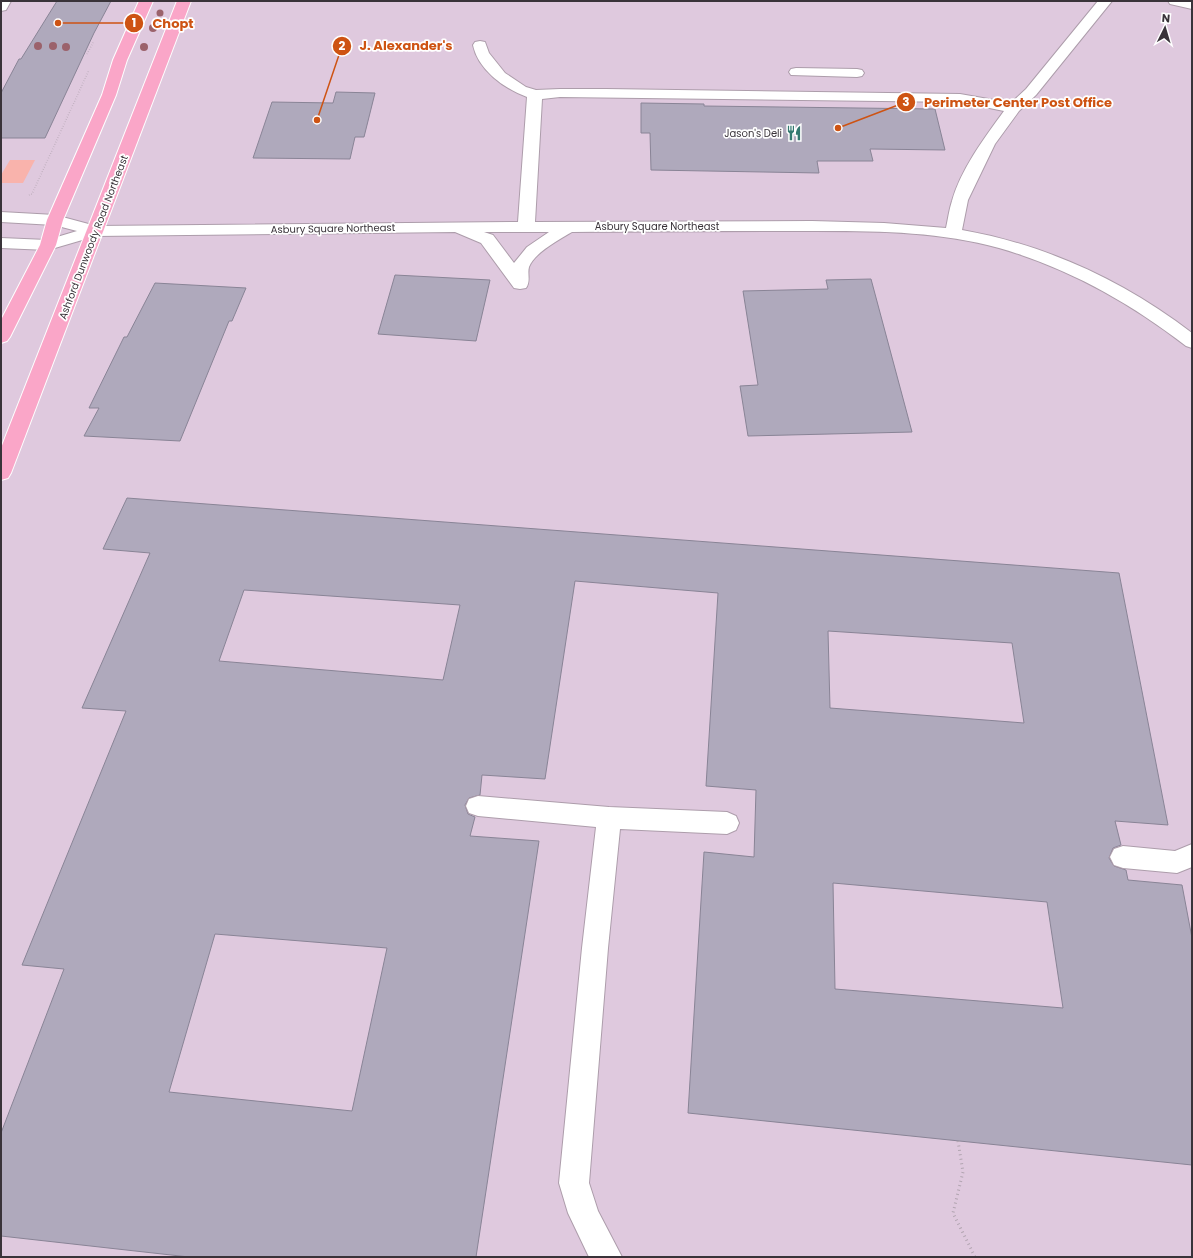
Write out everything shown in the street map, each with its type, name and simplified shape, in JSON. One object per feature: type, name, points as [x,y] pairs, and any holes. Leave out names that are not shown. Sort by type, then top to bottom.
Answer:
[{"type":"main road","points":[[1,337],[48,246],[55,220],[109,95],[120,60],[146,1]]},
{"type":"main road","name":"Ashford Dunwoody Road Northeast","points":[[1,473],[184,1]]},
{"type":"street","points":[[1,7],[4,1]]},
{"type":"street","points":[[953,234],[960,200],[988,143],[1014,108],[1031,92],[1105,1]]},
{"type":"street","points":[[1175,1],[1192,5]]},
{"type":"street","points":[[480,45],[482,54],[500,76],[522,90],[535,95],[560,93],[613,93],[960,98],[1014,108]]},
{"type":"street","points":[[796,72],[857,73]]},
{"type":"street","points":[[526,227],[535,95]]},
{"type":"street","points":[[1,217],[55,220],[95,231]]},
{"type":"street","points":[[455,227],[487,240],[520,284],[520,267],[526,258],[568,226]]},
{"type":"street","name":"Asbury Square Northeast","points":[[95,231],[568,226],[885,227],[953,234],[1001,243],[1047,257],[1103,282],[1168,323],[1192,342]]},
{"type":"street","points":[[1,243],[48,246],[95,231]]},
{"type":"street","points":[[478,806],[609,818],[727,823]]},
{"type":"street","points":[[607,1257],[592,1234],[581,1208],[574,1183],[595,948],[609,818]]},
{"type":"street","points":[[1123,857],[1177,862],[1192,855]]},
{"type":"path","points":[[87,54],[94,41]]},
{"type":"path","points":[[27,196],[32,194],[90,68]]},
{"type":"path","points":[[958,1141],[963,1172],[953,1213],[976,1257]]},
{"type":"shaded area","points":[[1,1],[1192,1],[1192,1257],[1,1257]]},
{"type":"shaded area","points":[[10,160],[35,160],[23,183],[1,183],[1,175]]},
{"type":"building","points":[[57,1],[111,1],[94,33],[45,138],[1,138],[1,93],[19,59],[21,59]]},
{"type":"building","points":[[336,92],[375,93],[364,137],[355,137],[350,159],[253,158],[272,102],[333,103]]},
{"type":"building","points":[[641,103],[704,104],[704,106],[935,109],[945,150],[870,149],[873,161],[817,161],[819,173],[651,170],[650,133],[641,133]]},
{"type":"building","points":[[395,275],[490,280],[476,341],[378,334]]},
{"type":"building","points":[[871,279],[912,432],[748,436],[740,386],[758,385],[743,291],[828,289],[826,280]]},
{"type":"building","points":[[155,283],[246,288],[232,321],[229,321],[180,441],[84,436],[99,408],[89,408],[124,337],[127,337]]},
{"type":"building","points":[[127,498],[1119,573],[1168,825],[1115,821],[1121,845],[1113,848],[1109,858],[1114,866],[1126,870],[1128,880],[1182,885],[1192,938],[1192,1165],[688,1113],[704,852],[754,857],[756,790],[706,786],[718,593],[575,581],[545,779],[482,775],[480,795],[469,798],[465,805],[468,814],[475,817],[470,836],[539,841],[476,1257],[189,1257],[1,1236],[1,1133],[64,969],[22,965],[126,711],[82,708],[150,553],[103,549]],"holes":[[[244,590],[460,605],[443,680],[219,661]],[[828,631],[1012,643],[1024,723],[830,708]],[[833,883],[1047,902],[1063,1008],[835,989]],[[215,934],[387,948],[352,1111],[169,1092]]]},
{"type":"place","name":"Chopt","points":[[58,23]]},
{"type":"place","name":"J. Alexander's","points":[[317,120]]},
{"type":"place","name":"Perimeter Center Post Office","points":[[838,128]]},
{"type":"place","name":"Jason's Deli","points":[[794,133]]}]
